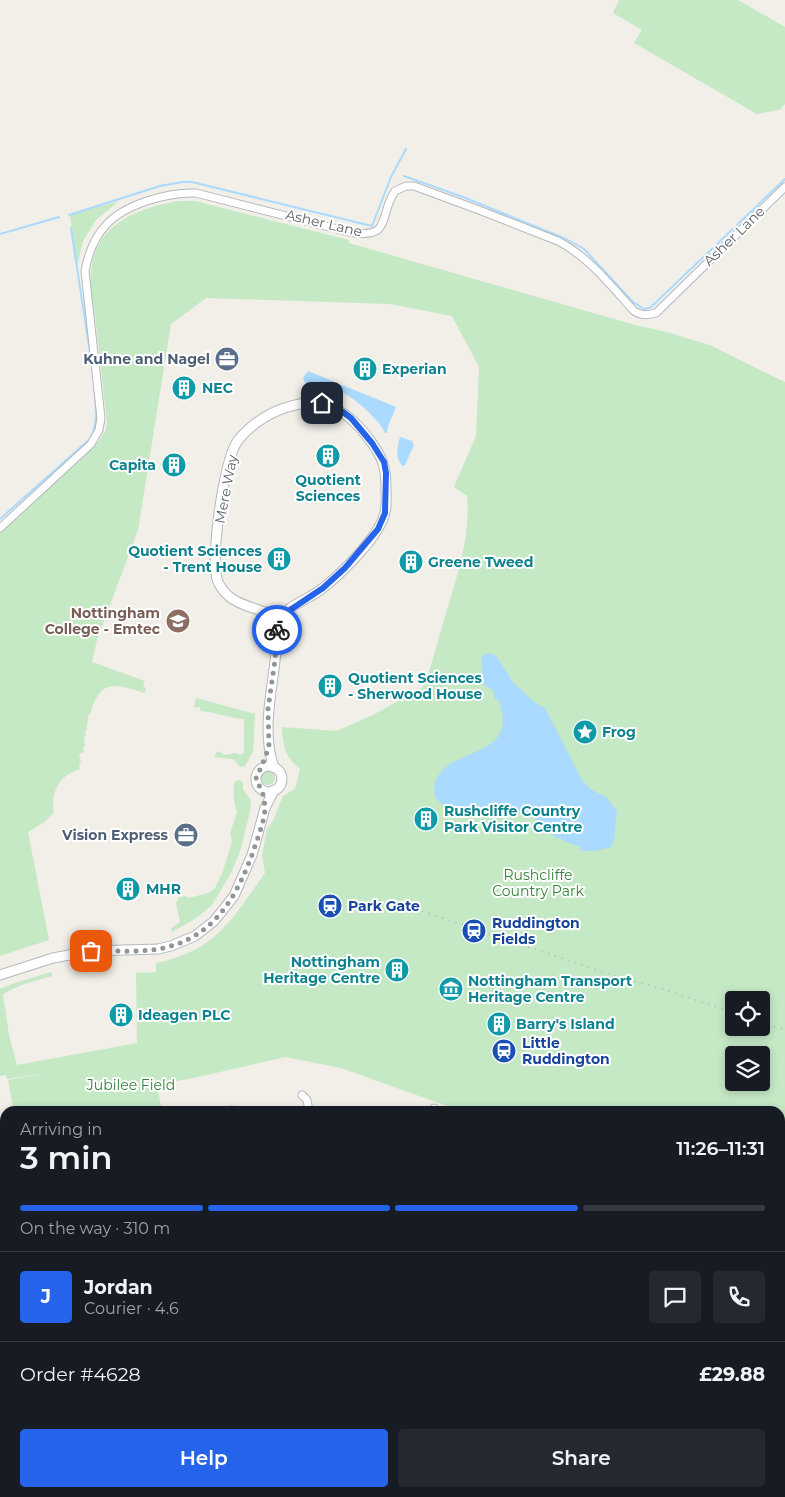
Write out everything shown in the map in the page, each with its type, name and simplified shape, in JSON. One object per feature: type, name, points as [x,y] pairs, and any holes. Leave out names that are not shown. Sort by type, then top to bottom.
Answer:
[{"type":"street","name":"Asher Lane","points":[[0,528],[91,444],[100,430],[101,418],[86,270],[90,251],[107,223],[134,207],[172,194],[196,193],[349,232],[368,234],[377,230],[383,224],[395,191],[406,186],[414,186],[479,210],[571,248],[590,264],[634,311],[639,314],[650,315],[656,313],[785,187]]},
{"type":"street","name":"Mere Way","points":[[322,403],[339,409],[351,418],[372,443],[384,462],[386,473],[385,513],[378,529],[345,568],[323,588],[279,619],[270,613],[236,601],[223,591],[218,582],[215,563],[224,490],[234,448],[246,432],[264,418],[284,407],[296,404],[322,403]]},
{"type":"street","points":[[274,768],[269,747],[268,709],[279,619]]},
{"type":"street","points":[[265,808],[262,790],[256,781],[269,747]]},
{"type":"street","points":[[261,768],[269,766],[274,768],[279,772],[281,779],[278,788],[270,792],[262,790]]},
{"type":"street","points":[[0,976],[53,958],[91,951],[158,949],[195,936],[214,921],[234,896],[252,855],[265,808],[274,790]]},
{"type":"street","points":[[302,1095],[307,1100],[308,1106]]},
{"type":"green space","points":[[619,0],[738,0],[785,27],[785,104],[779,110],[757,114],[634,43],[642,30],[613,13]]},
{"type":"green space","points":[[119,201],[96,220],[83,241],[77,266],[70,215]]},
{"type":"green space","name":"Rushcliffe Country Park","points":[[178,201],[195,201],[349,240],[349,243],[712,346],[785,382],[785,1106],[447,1106],[341,1068],[285,1057],[157,1085],[161,1106],[13,1106],[8,1080],[49,1073],[7,1079],[6,1075],[0,1076],[0,989],[51,972],[52,976],[21,985],[3,994],[9,1035],[17,1065],[137,1043],[136,973],[156,972],[156,963],[194,950],[221,931],[232,919],[265,873],[262,856],[267,829],[273,821],[283,796],[295,789],[300,769],[285,750],[282,727],[336,731],[373,715],[423,687],[461,561],[467,529],[467,496],[454,487],[476,436],[479,367],[452,316],[390,304],[206,298],[171,324],[138,530],[97,640],[92,662],[145,681],[143,684],[146,690],[144,693],[116,686],[104,689],[98,695],[88,715],[86,736],[84,736],[84,752],[79,754],[80,769],[61,780],[53,799],[54,813],[43,823],[28,832],[49,940],[0,956],[0,532],[95,446],[105,432],[107,422],[91,286],[92,264],[96,249],[104,237],[124,219],[137,213]]},
{"type":"green space","points":[[196,698],[255,714],[253,751],[245,766],[240,767],[233,759],[214,757],[217,751],[226,755],[235,753],[240,755],[244,753],[244,719],[200,711],[200,707],[194,708]]},
{"type":"green space","points":[[265,771],[271,771],[275,778],[271,785],[265,785],[261,781],[261,775]]},
{"type":"green space","points":[[240,780],[243,784],[243,789],[250,799],[251,807],[241,849],[231,873],[212,905],[195,919],[172,932],[171,928],[180,922],[176,903],[179,897],[186,896],[188,898],[209,893],[215,888],[223,871],[232,842],[230,833],[237,813],[234,785],[235,781]]},
{"type":"water","points":[[308,371],[396,407],[387,433],[370,414],[347,395],[330,387],[306,385],[303,378]]},
{"type":"water","points":[[400,437],[412,441],[414,445],[403,466],[398,456]]},
{"type":"water","points":[[487,653],[497,657],[513,682],[533,701],[545,708],[581,778],[590,789],[606,797],[617,811],[614,840],[611,847],[595,851],[581,851],[580,847],[549,833],[534,817],[520,810],[501,813],[465,812],[451,809],[436,798],[434,791],[436,780],[442,771],[458,760],[488,746],[501,731],[502,717],[499,701],[495,699],[493,690],[484,685],[481,658]]},
{"type":"waterway","points":[[69,215],[160,186],[192,182],[372,226],[391,177],[406,149]]},
{"type":"waterway","points":[[404,176],[463,197],[566,239],[584,249],[633,302],[644,309],[650,308],[785,179]]},
{"type":"waterway","points":[[0,234],[59,217]]},
{"type":"waterway","points":[[71,228],[92,366]]},
{"type":"waterway","points":[[0,519],[91,438],[96,417],[94,381]]},
{"type":"railway","points":[[389,900],[612,975],[663,989],[725,1010]]},
{"type":"railway","points":[[342,970],[345,967]]},
{"type":"railway","points":[[770,1025],[785,1030]]},
{"type":"way so far","points":[[91,951],[158,949],[185,941],[207,928],[234,896],[252,855],[265,808],[262,790],[257,784],[256,776],[269,747],[268,709],[277,630]]},
{"type":"place","name":"Kuhne and Nagel","points":[[227,359]]},
{"type":"place","name":"Experian","points":[[365,369]]},
{"type":"place","name":"NEC","points":[[184,388]]},
{"type":"place","name":"Quotient Sciences","points":[[328,456]]},
{"type":"place","name":"Capita","points":[[174,465]]},
{"type":"place","name":"Quotient Sciences - Trent House","points":[[279,559]]},
{"type":"place","name":"Greene Tweed","points":[[411,562]]},
{"type":"place","name":"Nottingham College - Emtec","points":[[178,621]]},
{"type":"place","name":"Quotient Sciences - Sherwood House","points":[[330,686]]},
{"type":"place","name":"Frog","points":[[585,732]]},
{"type":"place","name":"Rushcliffe Country Park Visitor Centre","points":[[426,819]]},
{"type":"place","name":"Vision Express","points":[[186,835]]},
{"type":"place","name":"MHR","points":[[128,889]]},
{"type":"place","name":"Park Gate","points":[[330,906]]},
{"type":"place","name":"Ruddington Fields","points":[[474,931]]},
{"type":"place","name":"Nottingham Heritage Centre","points":[[397,970]]},
{"type":"place","name":"Nottingham Transport Heritage Centre","points":[[451,989]]},
{"type":"place","name":"Ideagen PLC","points":[[121,1015]]},
{"type":"place","name":"Barry's Island","points":[[499,1024]]},
{"type":"place","name":"Little Ruddington","points":[[504,1051]]},
{"type":"route","points":[[277,630],[281,616],[336,578],[378,529],[385,513],[386,473],[384,462],[372,443],[351,418],[339,409],[322,403]]},
{"type":"park label","name":"Jubilee Field","points":[[131,1085]]}]
